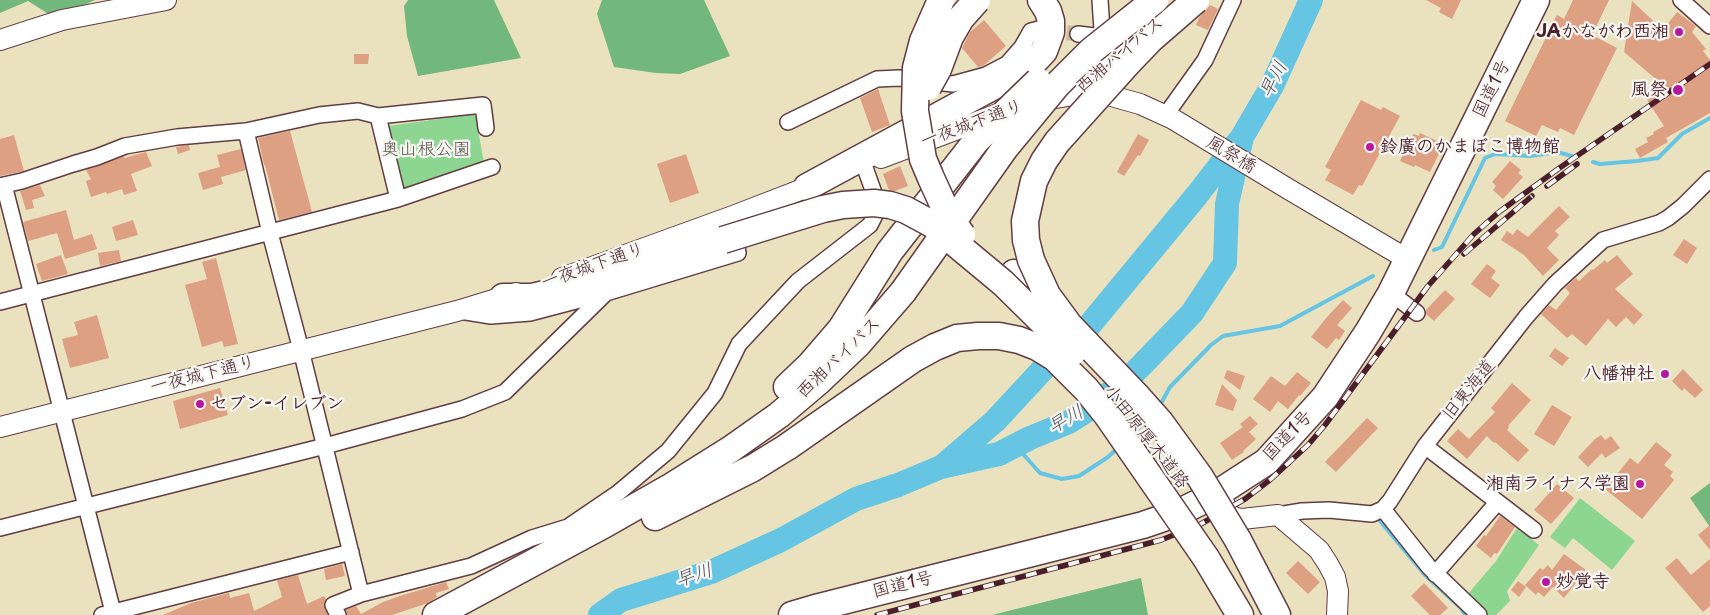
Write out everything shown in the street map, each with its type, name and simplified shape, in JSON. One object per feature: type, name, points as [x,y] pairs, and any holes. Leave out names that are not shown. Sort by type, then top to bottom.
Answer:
[{"type":"highway","points":[[940,0],[923,41],[916,68],[915,111],[920,144],[930,178],[947,213],[959,231],[1004,283]]},
{"type":"highway","points":[[955,0],[938,28],[930,52],[928,66],[928,108],[934,152],[949,193],[957,208],[984,244],[1069,325]]},
{"type":"highway","points":[[928,87],[938,69],[950,37],[961,18],[977,0]]},
{"type":"highway","points":[[807,187],[1029,67],[1044,51],[1050,32],[1051,21],[1048,11],[1041,0]]},
{"type":"highway","points":[[607,523],[776,397],[810,365],[841,329],[890,251],[977,140],[1038,81],[1058,58],[1066,43],[1069,27],[1067,12],[1062,0]]},
{"type":"highway","name":"西湘バイパス","points":[[472,615],[655,517],[718,477],[799,420],[835,389],[867,358],[1005,148],[1057,85],[1091,51],[1155,0]]},
{"type":"highway","name":"西湘バイパス","points":[[436,615],[672,486],[731,449],[779,415],[818,382],[909,296],[1060,107],[1136,38],[1191,0]]},
{"type":"highway","points":[[1069,325],[1047,295],[1031,260],[1026,240],[1025,221],[1034,181],[1044,161],[1057,142],[1081,114],[1151,40],[1196,0]]},
{"type":"highway","name":"国道1号","points":[[792,615],[819,606],[1143,525],[1178,512],[1218,493],[1266,462],[1325,397],[1391,293],[1536,0]]},
{"type":"highway","points":[[504,297],[532,297],[563,290],[728,228],[836,206],[867,203],[890,205],[906,210],[932,224],[1004,283]]},
{"type":"highway","name":"小田原厚木道路","points":[[1004,283],[1094,373],[1148,434],[1186,485],[1223,549],[1257,615]]},
{"type":"highway","name":"小田原厚木道路","points":[[1069,325],[1160,422],[1200,477],[1223,549],[1276,615]]},
{"type":"highway","points":[[655,517],[753,468],[787,447],[912,359],[957,338],[999,336],[1019,340],[1037,347],[1055,358],[1086,389],[1223,549],[1240,615]]},
{"type":"street","points":[[0,40],[62,20],[166,0]]},
{"type":"street","points":[[1092,95],[1101,53],[1100,0]]},
{"type":"street","points":[[1169,117],[1205,60],[1233,0]]},
{"type":"street","points":[[1680,0],[1710,26]]},
{"type":"street","points":[[788,122],[876,79],[899,78],[953,84],[986,75],[1007,64],[1022,47],[1031,31],[1039,29]]},
{"type":"street","points":[[1078,34],[1102,37]]},
{"type":"street","name":"一夜城下通り","points":[[728,228],[807,187],[968,124],[1042,99],[1080,94],[1108,95],[1140,104],[1169,117]]},
{"type":"street","points":[[351,552],[107,614],[86,505],[2,185],[22,181],[125,146],[177,137],[246,131],[319,116],[358,111],[378,116],[483,105],[486,128]]},
{"type":"street","points":[[378,116],[398,199]]},
{"type":"street","name":"風祭橋","points":[[1169,117],[1408,259]]},
{"type":"street","points":[[246,131],[361,594]]},
{"type":"street","points":[[338,615],[332,605],[361,594],[471,566],[532,538],[568,527],[618,493],[668,451],[715,393],[739,344],[798,281],[870,226],[878,209],[878,204],[864,165]]},
{"type":"street","points":[[0,302],[398,199],[492,167]]},
{"type":"street","name":"旧東海道","points":[[1383,509],[1425,446],[1526,317],[1555,284],[1603,240],[1668,218],[1710,179]]},
{"type":"street","points":[[457,311],[491,316],[530,314],[738,253],[728,228]]},
{"type":"street","points":[[0,528],[325,446],[462,409],[505,392],[606,293]]},
{"type":"street","points":[[1391,293],[1417,313]]},
{"type":"street","name":"一夜城下通り","points":[[0,427],[457,311],[504,297]]},
{"type":"street","points":[[1425,446],[1534,530]]},
{"type":"street","points":[[1218,493],[1231,517],[1242,519],[1302,511],[1329,510],[1372,514],[1383,509],[1409,544],[1436,574],[1479,615]]},
{"type":"street","points":[[1436,574],[1496,504]]},
{"type":"street","points":[[1278,515],[1319,550],[1328,564],[1335,577],[1338,591],[1337,615]]},
{"type":"green space","points":[[0,0],[95,0],[66,13],[47,13],[28,1],[0,13]]},
{"type":"green space","points":[[408,0],[494,0],[521,58],[418,76],[407,36],[404,6]]},
{"type":"green space","points":[[602,0],[704,0],[730,56],[680,74],[656,73],[614,67],[597,14]]},
{"type":"green space","name":"奥山根公園","points":[[475,114],[484,163],[404,188],[388,126]]},
{"type":"green space","points":[[1710,483],[1710,527],[1690,498]]},
{"type":"green space","points":[[1580,498],[1635,541],[1612,570],[1573,538],[1565,548],[1550,537]]},
{"type":"green space","points":[[1517,528],[1539,545],[1507,591],[1510,601],[1496,615],[1488,615],[1467,595],[1496,561]]},
{"type":"green space","points":[[1141,578],[1148,615],[992,615]]},
{"type":"building","points":[[1426,0],[1461,0],[1452,19],[1439,12],[1441,8]]},
{"type":"building","points":[[1573,0],[1609,0],[1592,35],[1617,48],[1574,135],[1560,128],[1558,132],[1542,125],[1536,136],[1505,121],[1557,15],[1564,19]]},
{"type":"building","points":[[1632,1],[1663,30],[1677,12],[1696,26],[1692,32],[1706,49],[1703,51],[1710,60],[1710,113],[1666,138],[1668,142],[1640,158],[1635,149],[1648,142],[1646,138],[1664,126],[1647,100],[1649,98],[1647,95],[1657,80],[1624,52]]},
{"type":"building","points":[[1210,5],[1218,9],[1208,30],[1196,25],[1199,18]]},
{"type":"building","points":[[984,20],[1006,46],[983,66],[978,67],[962,48],[970,32]]},
{"type":"building","points":[[354,54],[369,54],[368,64],[354,64]]},
{"type":"building","points":[[878,89],[890,125],[872,132],[860,98]]},
{"type":"building","points":[[1361,100],[1381,110],[1383,107],[1400,116],[1362,186],[1359,185],[1353,195],[1325,180],[1331,170],[1325,167]]},
{"type":"building","points":[[290,131],[312,212],[279,220],[258,138]]},
{"type":"building","points":[[1420,133],[1439,142],[1437,151],[1440,152],[1430,172],[1400,161],[1410,138],[1414,134],[1419,136]]},
{"type":"building","points":[[1138,134],[1149,140],[1140,156],[1138,155],[1124,176],[1117,172]]},
{"type":"building","points":[[14,135],[24,171],[0,176],[0,139]]},
{"type":"building","points":[[189,145],[190,150],[178,154],[176,147]]},
{"type":"building","points":[[241,149],[246,170],[221,177],[223,184],[203,190],[198,173],[220,167],[217,155]]},
{"type":"building","points":[[146,152],[152,166],[131,174],[137,191],[124,195],[122,189],[91,197],[86,181],[91,179],[86,170],[124,156],[124,158]]},
{"type":"building","points":[[686,154],[699,193],[670,203],[657,164]]},
{"type":"building","points":[[1510,161],[1521,170],[1518,173],[1523,177],[1503,199],[1493,190],[1496,186],[1492,182]]},
{"type":"building","points":[[900,166],[908,186],[895,191],[889,190],[883,174]]},
{"type":"building","points":[[40,185],[45,196],[32,200],[34,208],[26,210],[20,191]]},
{"type":"building","points":[[1559,206],[1570,217],[1555,231],[1559,235],[1547,248],[1559,260],[1543,276],[1524,255],[1501,240],[1507,231],[1513,235],[1517,229],[1528,237]]},
{"type":"building","points":[[66,210],[74,240],[92,234],[97,249],[65,259],[57,233],[28,241],[23,222]]},
{"type":"building","points":[[133,220],[138,235],[116,241],[112,227]]},
{"type":"building","points":[[1684,239],[1697,248],[1687,264],[1673,255]]},
{"type":"building","points":[[119,250],[121,261],[100,266],[98,253]]},
{"type":"building","points":[[61,255],[68,274],[42,281],[36,264]]},
{"type":"building","points":[[1617,255],[1633,274],[1615,289],[1643,315],[1634,325],[1626,317],[1616,327],[1608,319],[1586,346],[1572,334],[1567,338],[1541,314],[1549,305],[1556,310],[1570,293],[1565,288],[1576,278],[1579,281],[1605,260],[1607,263]]},
{"type":"building","points":[[216,258],[238,344],[224,347],[222,341],[202,347],[185,285],[207,279],[202,262]]},
{"type":"building","points":[[1487,264],[1496,271],[1491,278],[1500,285],[1490,298],[1471,284]]},
{"type":"building","points":[[1445,290],[1455,299],[1434,321],[1426,314],[1426,310]]},
{"type":"building","points":[[1343,300],[1352,308],[1337,325],[1345,331],[1339,340],[1336,338],[1327,349],[1311,337]]},
{"type":"building","points":[[97,315],[109,358],[70,368],[62,339],[78,335],[74,322]]},
{"type":"building","points":[[1555,348],[1569,358],[1562,366],[1549,356]]},
{"type":"building","name":"八幡神社","points":[[1683,369],[1703,390],[1695,398],[1684,388],[1682,391],[1672,381]]},
{"type":"building","points":[[1227,370],[1245,376],[1240,390],[1224,378]]},
{"type":"building","points":[[1297,372],[1311,383],[1288,409],[1278,401],[1270,412],[1253,399],[1271,376],[1285,386]]},
{"type":"building","points":[[1512,383],[1531,400],[1508,426],[1507,430],[1529,450],[1518,462],[1487,436],[1467,459],[1447,441],[1458,429],[1469,439],[1495,412],[1491,408]]},
{"type":"building","points":[[1222,384],[1237,400],[1233,411],[1215,405]]},
{"type":"building","points":[[220,388],[228,415],[180,429],[173,401]]},
{"type":"building","points":[[1552,405],[1572,417],[1554,446],[1534,434]]},
{"type":"building","points":[[1250,416],[1258,424],[1249,432],[1256,439],[1244,452],[1232,460],[1220,443],[1243,427],[1240,424]]},
{"type":"building","points":[[1367,418],[1378,428],[1336,472],[1325,462]]},
{"type":"building","points":[[1601,435],[1605,440],[1611,436],[1620,448],[1605,458],[1602,453],[1588,467],[1578,457]]},
{"type":"building","name":"湘南ライナス学園","points":[[1656,442],[1672,455],[1664,465],[1673,472],[1670,476],[1674,480],[1642,519],[1605,489],[1630,458],[1638,464]]},
{"type":"building","points":[[1557,484],[1574,498],[1551,524],[1534,510]]},
{"type":"building","points":[[1500,516],[1515,527],[1497,554],[1494,553],[1491,558],[1476,546],[1484,535],[1486,536]]},
{"type":"building","points":[[1710,525],[1710,550],[1698,535]]},
{"type":"building","points":[[1564,554],[1586,570],[1564,598],[1553,587],[1544,597],[1538,592],[1536,595],[1525,585],[1540,568],[1543,570],[1548,565],[1552,570]]},
{"type":"building","points":[[1677,558],[1691,575],[1710,559],[1710,606],[1703,612],[1665,568]]},
{"type":"building","points":[[1298,561],[1320,582],[1308,594],[1286,573]]},
{"type":"building","points":[[342,564],[345,576],[326,580],[324,569]]},
{"type":"building","points":[[298,575],[307,604],[324,596],[326,599],[324,605],[328,615],[163,615],[191,603],[229,593],[230,598],[249,593],[254,611],[282,597],[277,580]]},
{"type":"building","points":[[1518,581],[1526,587],[1519,597],[1511,590]]},
{"type":"building","points":[[446,582],[449,589],[436,593],[437,597],[428,603],[392,615],[347,615],[346,610],[356,606],[361,614],[383,602]]},
{"type":"building","points":[[1424,583],[1448,608],[1440,615],[1430,615],[1411,596]]},
{"type":"waterway","name":"早川","points":[[600,615],[621,600],[711,572],[781,540],[856,499],[898,485],[941,467],[999,454],[1030,438],[1069,422],[1091,408],[1134,373],[1192,313],[1225,263],[1227,204],[1242,137],[1272,86],[1311,0]]},
{"type":"waterway","points":[[1593,162],[1600,164],[1658,158],[1682,134],[1710,118]]},
{"type":"waterway","points":[[945,464],[995,421],[1046,366],[1088,327],[1197,195],[1238,142]]},
{"type":"waterway","points":[[1434,250],[1442,247],[1485,158],[1495,154],[1530,156],[1557,152],[1572,156]]},
{"type":"waterway","points":[[1159,407],[1170,387],[1211,345],[1223,336],[1280,326],[1373,276]]},
{"type":"waterway","points":[[1131,435],[1146,421]]},
{"type":"waterway","points":[[1015,445],[1040,473],[1062,479],[1079,476],[1108,457],[1119,447]]},
{"type":"waterway","points":[[1380,521],[1425,575],[1461,608],[1465,615]]},
{"type":"tunnel","points":[[1044,30],[1078,34]]},
{"type":"railway","points":[[877,615],[1161,540],[1199,525],[1245,499],[1271,479],[1308,445],[1325,425],[1428,286],[1474,234],[1499,212],[1558,169],[1710,64]]},
{"type":"railway","points":[[1547,186],[1577,164]]},
{"type":"railway","points":[[1464,254],[1532,196]]},
{"type":"place","name":"JAかながわ西湘","points":[[1679,32]]},
{"type":"place","name":"風祭","points":[[1678,90]]},
{"type":"place","name":"鈴廣のかまぼこ博物館","points":[[1370,147]]},
{"type":"place","name":"八幡神社","points":[[1665,374]]},
{"type":"place","name":"セブン-イレブン","points":[[200,404]]},
{"type":"place","name":"湘南ライナス学園","points":[[1640,484]]},
{"type":"place","name":"妙覚寺","points":[[1546,582]]}]
